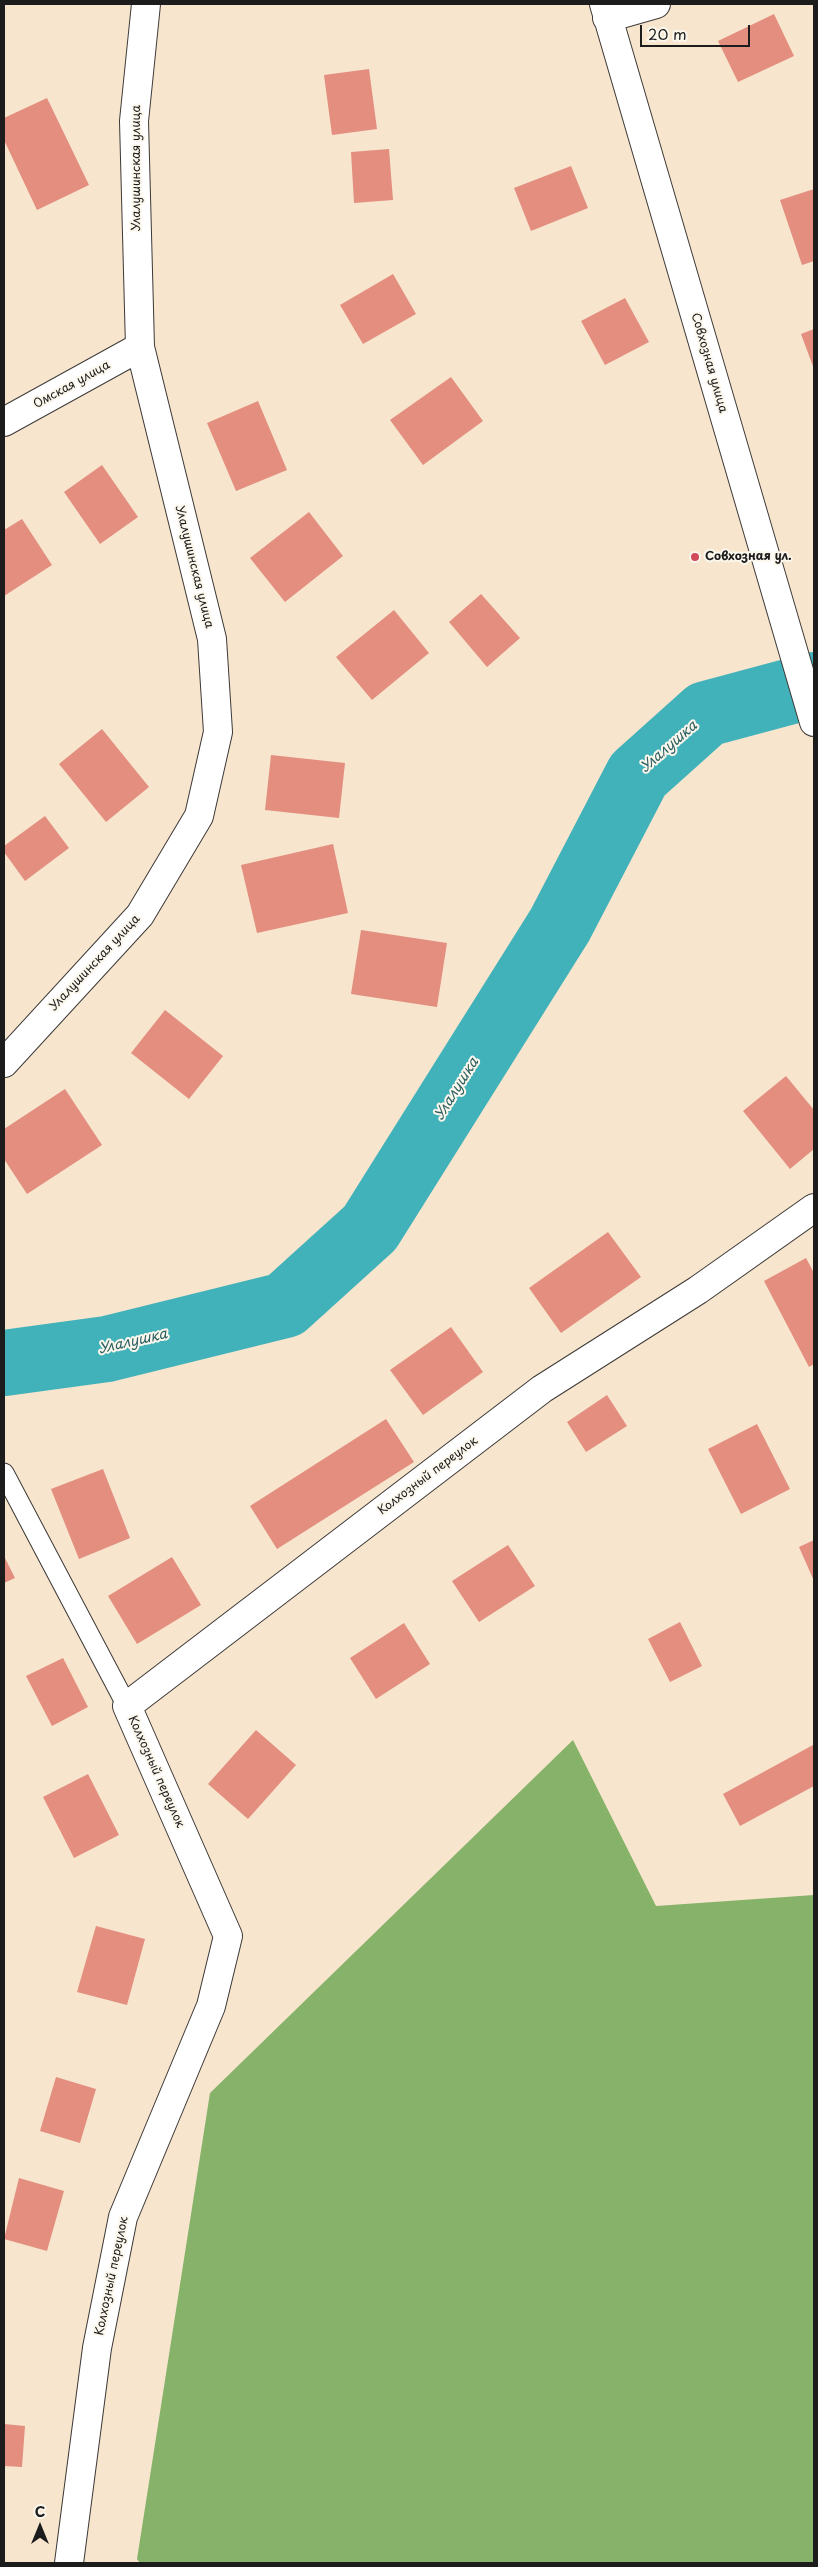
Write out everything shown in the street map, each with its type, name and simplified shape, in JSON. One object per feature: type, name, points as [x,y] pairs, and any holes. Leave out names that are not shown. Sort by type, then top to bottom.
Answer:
[{"type":"street","name":"Улалушинская улица","points":[[4,1062],[140,915],[199,816],[218,732],[212,639],[140,347],[134,121],[146,4]]},
{"type":"street","points":[[605,11],[656,4]]},
{"type":"street","name":"Совхозная улица","points":[[605,11],[814,722]]},
{"type":"street","name":"Омская улица","points":[[4,422],[140,347]]},
{"type":"street","name":"Колхозный переулок","points":[[68,2563],[97,2348],[123,2217],[210,2006],[228,1936],[127,1706],[542,1389],[698,1290],[814,1208]]},
{"type":"lane","points":[[4,1473],[127,1706]]},
{"type":"green space","points":[[573,1740],[656,1906],[814,1895],[814,2563],[140,2563],[137,2559],[210,2093]]},
{"type":"building","points":[[774,14],[794,56],[738,82],[718,41]]},
{"type":"building","points":[[369,69],[377,129],[332,135],[324,75]]},
{"type":"building","points":[[47,98],[89,185],[37,210],[4,140],[4,118]]},
{"type":"building","points":[[389,149],[393,200],[354,203],[351,152]]},
{"type":"building","points":[[571,166],[588,208],[531,231],[514,188]]},
{"type":"building","points":[[814,189],[814,261],[802,265],[780,200]]},
{"type":"building","points":[[393,274],[416,314],[363,344],[340,305]]},
{"type":"building","points":[[625,298],[649,342],[605,365],[581,321]]},
{"type":"building","points":[[814,329],[814,369],[801,334]]},
{"type":"building","points":[[451,377],[483,421],[423,465],[390,420]]},
{"type":"building","points":[[258,401],[287,470],[236,491],[207,423]]},
{"type":"building","points":[[102,465],[138,517],[100,544],[64,492]]},
{"type":"building","points":[[309,512],[343,556],[285,602],[250,558]]},
{"type":"building","points":[[22,519],[52,565],[4,596],[4,530]]},
{"type":"building","points":[[481,594],[520,638],[487,667],[449,622]]},
{"type":"building","points":[[394,610],[429,653],[372,700],[336,657]]},
{"type":"building","points":[[102,729],[149,787],[106,822],[59,764]]},
{"type":"building","points":[[271,755],[345,763],[339,818],[265,810]]},
{"type":"building","points":[[45,816],[69,848],[25,881],[4,852],[4,846]]},
{"type":"building","points":[[333,844],[348,913],[257,933],[241,865]]},
{"type":"building","points":[[361,930],[447,943],[437,1007],[351,994]]},
{"type":"building","points":[[165,1010],[223,1056],[189,1099],[131,1053]]},
{"type":"building","points":[[786,1076],[814,1110],[814,1149],[790,1169],[743,1111]]},
{"type":"building","points":[[65,1089],[102,1145],[27,1194],[4,1159],[4,1129]]},
{"type":"building","points":[[608,1232],[641,1277],[561,1333],[529,1288]]},
{"type":"building","points":[[806,1258],[814,1273],[814,1364],[809,1367],[764,1281]]},
{"type":"building","points":[[451,1327],[483,1372],[423,1415],[390,1370]]},
{"type":"building","points":[[607,1395],[627,1426],[586,1452],[567,1422]]},
{"type":"building","points":[[386,1419],[414,1462],[277,1549],[250,1506]]},
{"type":"building","points":[[757,1424],[790,1489],[741,1514],[708,1449]]},
{"type":"building","points":[[103,1469],[130,1538],[79,1559],[51,1489]]},
{"type":"building","points":[[814,1540],[814,1581],[799,1547]]},
{"type":"building","points":[[508,1545],[535,1586],[479,1622],[452,1581]]},
{"type":"building","points":[[4,1556],[15,1578],[4,1583]]},
{"type":"building","points":[[172,1557],[201,1605],[137,1644],[108,1596]]},
{"type":"building","points":[[680,1622],[702,1666],[670,1682],[648,1639]]},
{"type":"building","points":[[404,1623],[430,1664],[376,1699],[350,1658]]},
{"type":"building","points":[[63,1658],[88,1707],[52,1726],[26,1676]]},
{"type":"building","points":[[256,1730],[296,1765],[248,1819],[208,1784]]},
{"type":"building","points":[[813,1745],[814,1786],[740,1826],[723,1794]]},
{"type":"building","points":[[88,1774],[119,1835],[74,1858],[43,1797]]},
{"type":"building","points":[[96,1926],[145,1939],[127,2005],[77,1992]]},
{"type":"building","points":[[56,2077],[96,2089],[80,2143],[40,2131]]},
{"type":"building","points":[[19,2178],[64,2191],[47,2251],[4,2239]]},
{"type":"building","points":[[4,2424],[25,2426],[22,2467],[4,2466]]},
{"type":"waterway","name":"Улалушка","points":[[4,1363],[107,1349],[285,1305],[370,1228],[560,925],[638,775],[706,714],[814,685]]},
{"type":"place","name":"Совхозная ул.","points":[[695,557]]}]
